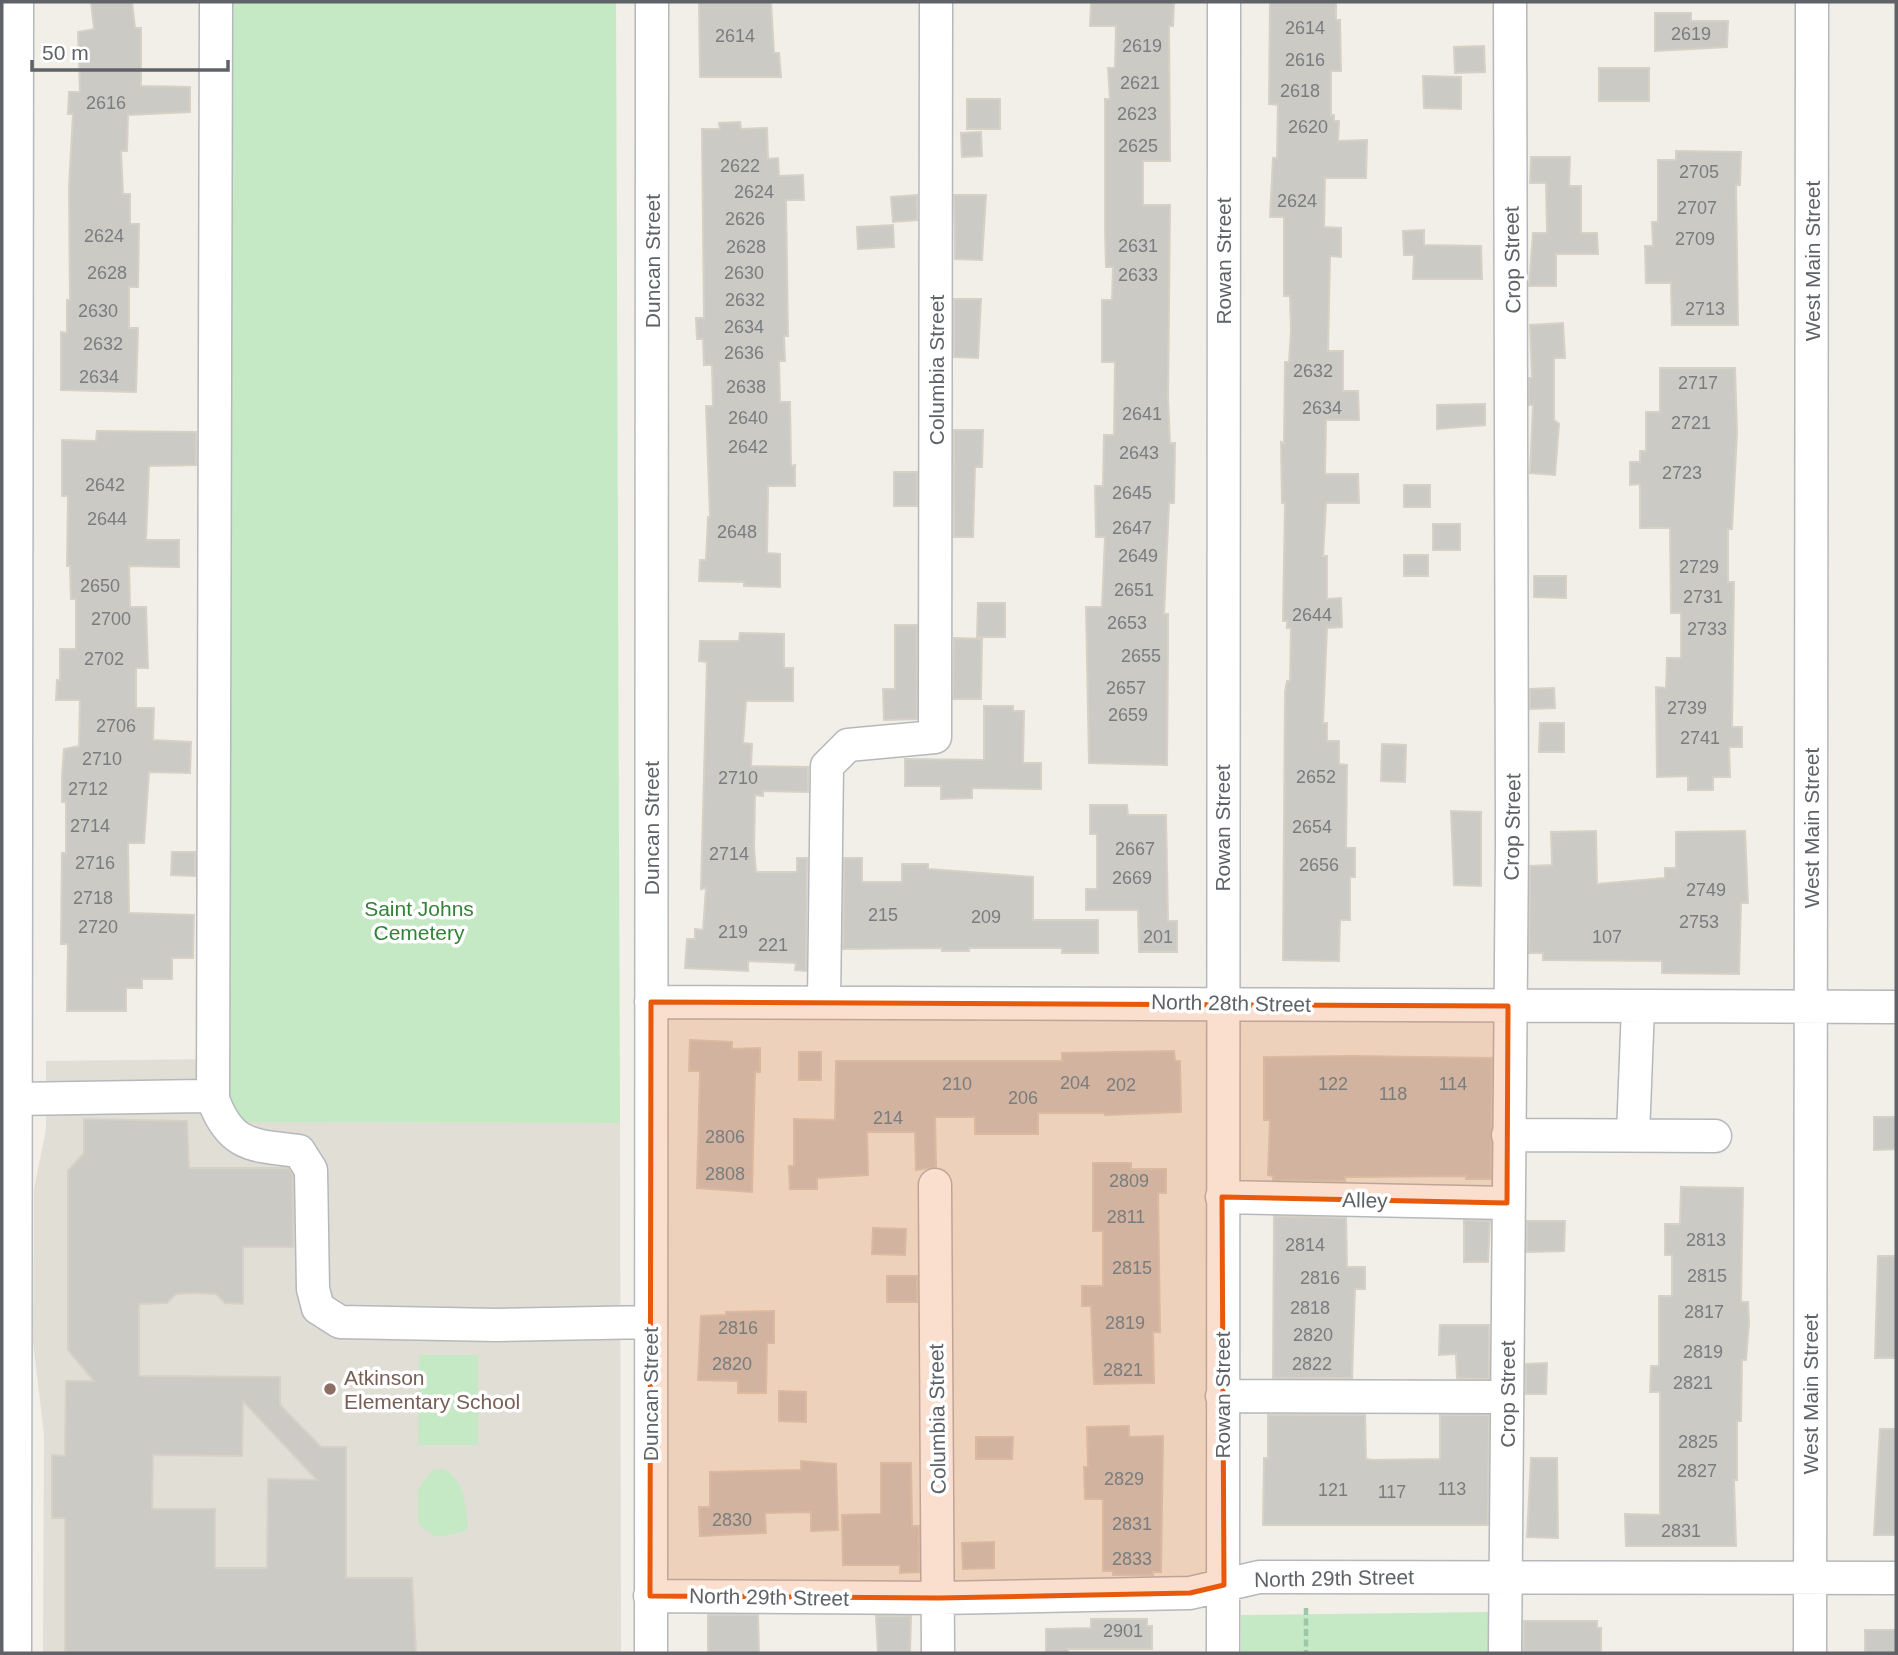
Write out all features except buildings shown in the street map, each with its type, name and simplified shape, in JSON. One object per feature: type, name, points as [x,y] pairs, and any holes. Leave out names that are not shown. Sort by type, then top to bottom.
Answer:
[{"type":"street","points":[[15,1653],[8,1434],[15,1099],[9,79],[17,2]]},
{"type":"street","points":[[216,2],[212,1099],[218,1113],[236,1138],[257,1145],[299,1151],[308,1161],[311,1170],[313,1289],[318,1308],[328,1317],[340,1322],[495,1325],[650,1322]]},
{"type":"street","name":"Duncan Street","points":[[651,1653],[652,2]]},
{"type":"street","name":"Rowan Street","points":[[1223,2],[1223,1653]]},
{"type":"street","name":"Crop Street","points":[[1505,1653],[1508,1006],[1512,843],[1510,2]]},
{"type":"street","name":"West Main Street","points":[[1810,1653],[1812,2]]},
{"type":"street","name":"Columbia Street","points":[[824,1002],[827,766],[848,745],[935,737],[943,3]]},
{"type":"street","name":"North 28th Street","points":[[650,1002],[1896,1007]]},
{"type":"street","points":[[1633,1135],[1638,1007]]},
{"type":"street","points":[[15,1099],[202,1096],[212,1099]]},
{"type":"street","points":[[1508,1135],[1715,1136]]},
{"type":"street","name":"Columbia Street","points":[[934,1185],[938,1653]]},
{"type":"street","name":"Alley","points":[[1222,1197],[1507,1203]]},
{"type":"street","points":[[1222,1396],[1507,1397]]},
{"type":"street","name":"North 29th Street","points":[[650,1596],[939,1598],[1190,1593],[1259,1577],[1896,1578]]},
{"type":"path","points":[[1306,1608],[1306,1653]]},
{"type":"highlighted area","points":[[651,1002],[1508,1006],[1507,1203],[1222,1197],[1224,1585],[1190,1593],[939,1598],[650,1596]]},
{"type":"shaded area","name":"Atkinson Elementary School","points":[[215,1059],[239,1122],[620,1123],[621,1653],[43,1653],[44,1435],[33,1342],[34,1189],[46,1129],[46,1061]]},
{"type":"green space","name":"Saint Johns Cemetery","points":[[222,2],[616,2],[620,1123],[239,1122],[215,1059]]},
{"type":"green space","points":[[419,1355],[478,1355],[478,1445],[418,1445]]},
{"type":"green space","points":[[444,1469],[460,1487],[468,1528],[463,1532],[436,1537],[418,1524],[418,1489],[432,1470]]},
{"type":"green space","points":[[1491,1612],[1491,1653],[1241,1653],[1241,1615]]},
{"type":"place","name":"Atkinson Elementary School","points":[[330,1389]]}]
